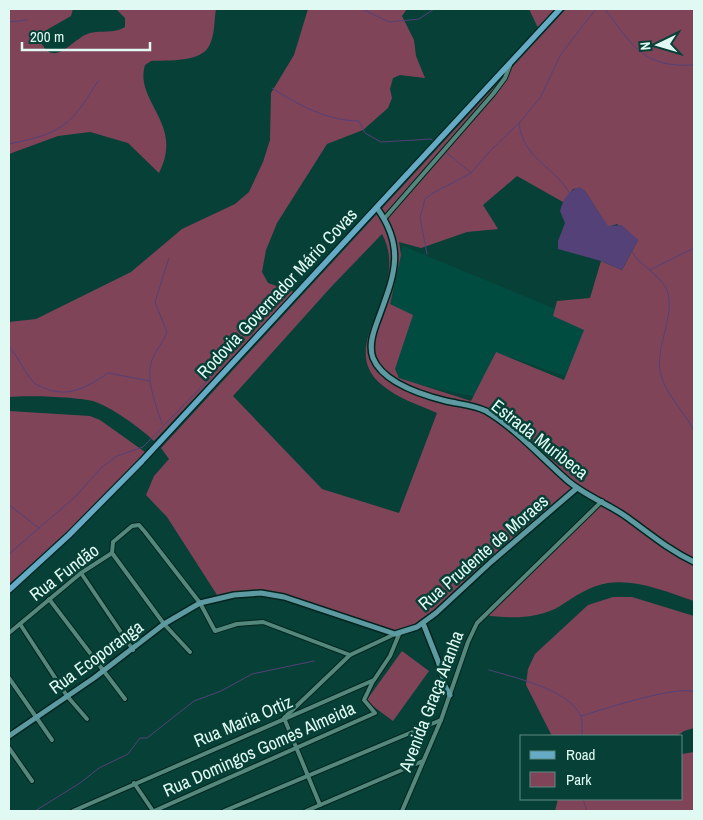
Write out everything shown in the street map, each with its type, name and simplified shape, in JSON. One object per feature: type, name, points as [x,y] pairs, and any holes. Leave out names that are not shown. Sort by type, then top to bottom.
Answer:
[{"type":"main road","name":"Rodovia Governador Mário Covas","points":[[9,590],[69,536],[142,461],[560,9]]},
{"type":"street","points":[[384,219],[493,94],[506,78],[511,63]]},
{"type":"street","name":"Estrada Muribeca","points":[[377,208],[392,234],[396,257],[389,290],[372,336],[370,348],[377,367],[394,380],[431,396],[486,411],[530,445],[577,488],[602,501],[628,518],[648,535],[694,562]]},
{"type":"street","name":"Rua Prudente de Moraes","points":[[284,718],[350,654],[423,623],[577,488]]},
{"type":"street","name":"Avenida Graça Aranha","points":[[401,811],[442,720],[468,642],[477,623],[602,501]]},
{"type":"street","points":[[190,652],[164,624],[112,551],[113,542],[132,526],[139,525],[145,532],[200,603],[215,631],[237,624],[263,622],[350,654]]},
{"type":"street","name":"Rua Fundão","points":[[9,632],[81,573],[112,551]]},
{"type":"street","points":[[81,573],[133,650]]},
{"type":"street","name":"Rua Ecoporanga","points":[[9,736],[133,650],[164,624],[200,603],[234,595],[261,593],[293,600],[398,633]]},
{"type":"street","points":[[49,600],[102,672],[125,699]]},
{"type":"street","points":[[423,623],[438,661],[444,686],[450,695]]},
{"type":"street","points":[[20,624],[67,696],[87,719]]},
{"type":"street","points":[[374,680],[390,656],[398,633]]},
{"type":"street","points":[[9,678],[52,740]]},
{"type":"street","name":"Rua Domingos Gomes Almeida","points":[[153,811],[375,713],[364,700],[374,680]]},
{"type":"street","name":"Rua Maria Ortiz","points":[[73,811],[374,680]]},
{"type":"street","points":[[284,718],[320,805]]},
{"type":"street","points":[[224,811],[442,720]]},
{"type":"street","points":[[9,748],[32,781]]},
{"type":"street","points":[[306,811],[423,761]]},
{"type":"street","points":[[134,783],[153,811]]},
{"type":"shaded area","points":[[580,187],[585,191],[608,226],[622,225],[638,240],[622,270],[601,261],[558,249],[558,241],[565,223],[560,211],[561,207],[569,193]]},
{"type":"shaded area","points":[[403,246],[589,323],[565,376],[495,352],[476,397],[403,381],[383,367],[375,343]]},
{"type":"green space","points":[[9,9],[73,9],[71,16],[43,32],[39,38],[50,53],[57,53],[90,33],[125,27],[125,18],[116,9],[216,9],[213,36],[206,50],[200,55],[184,59],[151,61],[145,65],[146,91],[163,127],[166,141],[165,156],[159,173],[128,143],[90,132],[58,136],[9,154]]},
{"type":"green space","points":[[308,9],[407,9],[402,16],[414,40],[416,56],[425,78],[400,75],[393,78],[390,89],[392,98],[388,108],[363,130],[327,144],[277,223],[266,250],[262,272],[268,283],[294,292],[154,441],[125,418],[93,401],[76,398],[9,397],[9,322],[36,319],[131,272],[182,229],[235,204],[249,192],[263,162],[270,140],[271,93],[294,55]]},
{"type":"green space","points":[[529,9],[555,9],[538,28]]},
{"type":"green space","points":[[566,9],[694,9],[694,601],[652,587],[619,582],[595,586],[552,610],[533,616],[503,617],[485,615],[601,503],[575,490],[448,605],[416,627],[394,636],[270,594],[219,598],[167,517],[146,495],[154,476],[169,459],[161,448]],"holes":[[[517,176],[563,202],[573,189],[580,188],[585,191],[608,227],[617,224],[638,240],[622,270],[601,261],[590,298],[557,301],[553,316],[584,330],[564,380],[496,352],[471,401],[399,378],[395,369],[413,315],[390,304],[401,255],[399,242],[421,248],[467,232],[498,229],[483,205]],[[382,234],[389,255],[388,276],[369,335],[366,353],[369,369],[382,385],[394,394],[437,413],[399,513],[322,489],[233,396],[331,287]]]},
{"type":"green space","points":[[9,411],[90,416],[100,420],[145,452],[78,524],[9,584]]},
{"type":"green space","points":[[613,597],[632,597],[694,616],[694,728],[678,735],[551,735],[526,685],[528,669],[535,654],[588,605]]},
{"type":"green space","points":[[402,651],[429,671],[393,721],[366,701]]},
{"type":"green space","points":[[694,752],[694,811],[555,811],[558,800],[683,800],[683,754]]},
{"type":"waterway","points":[[362,9],[389,22],[419,19],[434,9]]},
{"type":"waterway","points":[[427,254],[420,218],[425,199],[471,173],[489,152],[520,122],[540,98],[561,54],[596,9]]},
{"type":"waterway","points":[[605,9],[632,44],[641,52],[663,63],[694,65]]},
{"type":"waterway","points":[[9,22],[27,20]]},
{"type":"waterway","points":[[9,144],[41,136],[63,126],[80,109],[98,81]]},
{"type":"waterway","points":[[272,88],[314,111],[336,118],[359,121],[365,133],[381,142],[431,139],[434,142]]},
{"type":"waterway","points":[[519,123],[527,146],[540,162],[564,184],[570,194]]},
{"type":"waterway","points":[[437,145],[470,172]]},
{"type":"waterway","points":[[650,270],[694,248]]},
{"type":"waterway","points":[[632,252],[666,288],[669,298],[668,320],[659,365],[667,390],[694,431]]},
{"type":"waterway","points":[[162,424],[152,392],[150,368],[152,360],[167,332],[155,302],[169,258]]},
{"type":"waterway","points":[[9,346],[33,382],[41,387],[55,391],[63,392],[79,389],[108,373],[150,381]]},
{"type":"waterway","points":[[9,554],[75,497],[102,467],[117,456],[143,447],[213,375]]},
{"type":"waterway","points":[[9,505],[39,528]]},
{"type":"waterway","points":[[35,811],[80,783],[99,768],[128,754],[140,738],[147,738],[194,701],[221,691],[252,674],[314,661]]},
{"type":"waterway","points":[[489,670],[540,686],[566,699],[581,717],[582,735]]},
{"type":"waterway","points":[[581,716],[657,694],[686,690],[694,692]]},
{"type":"waterway","points":[[583,800],[587,811]]}]
